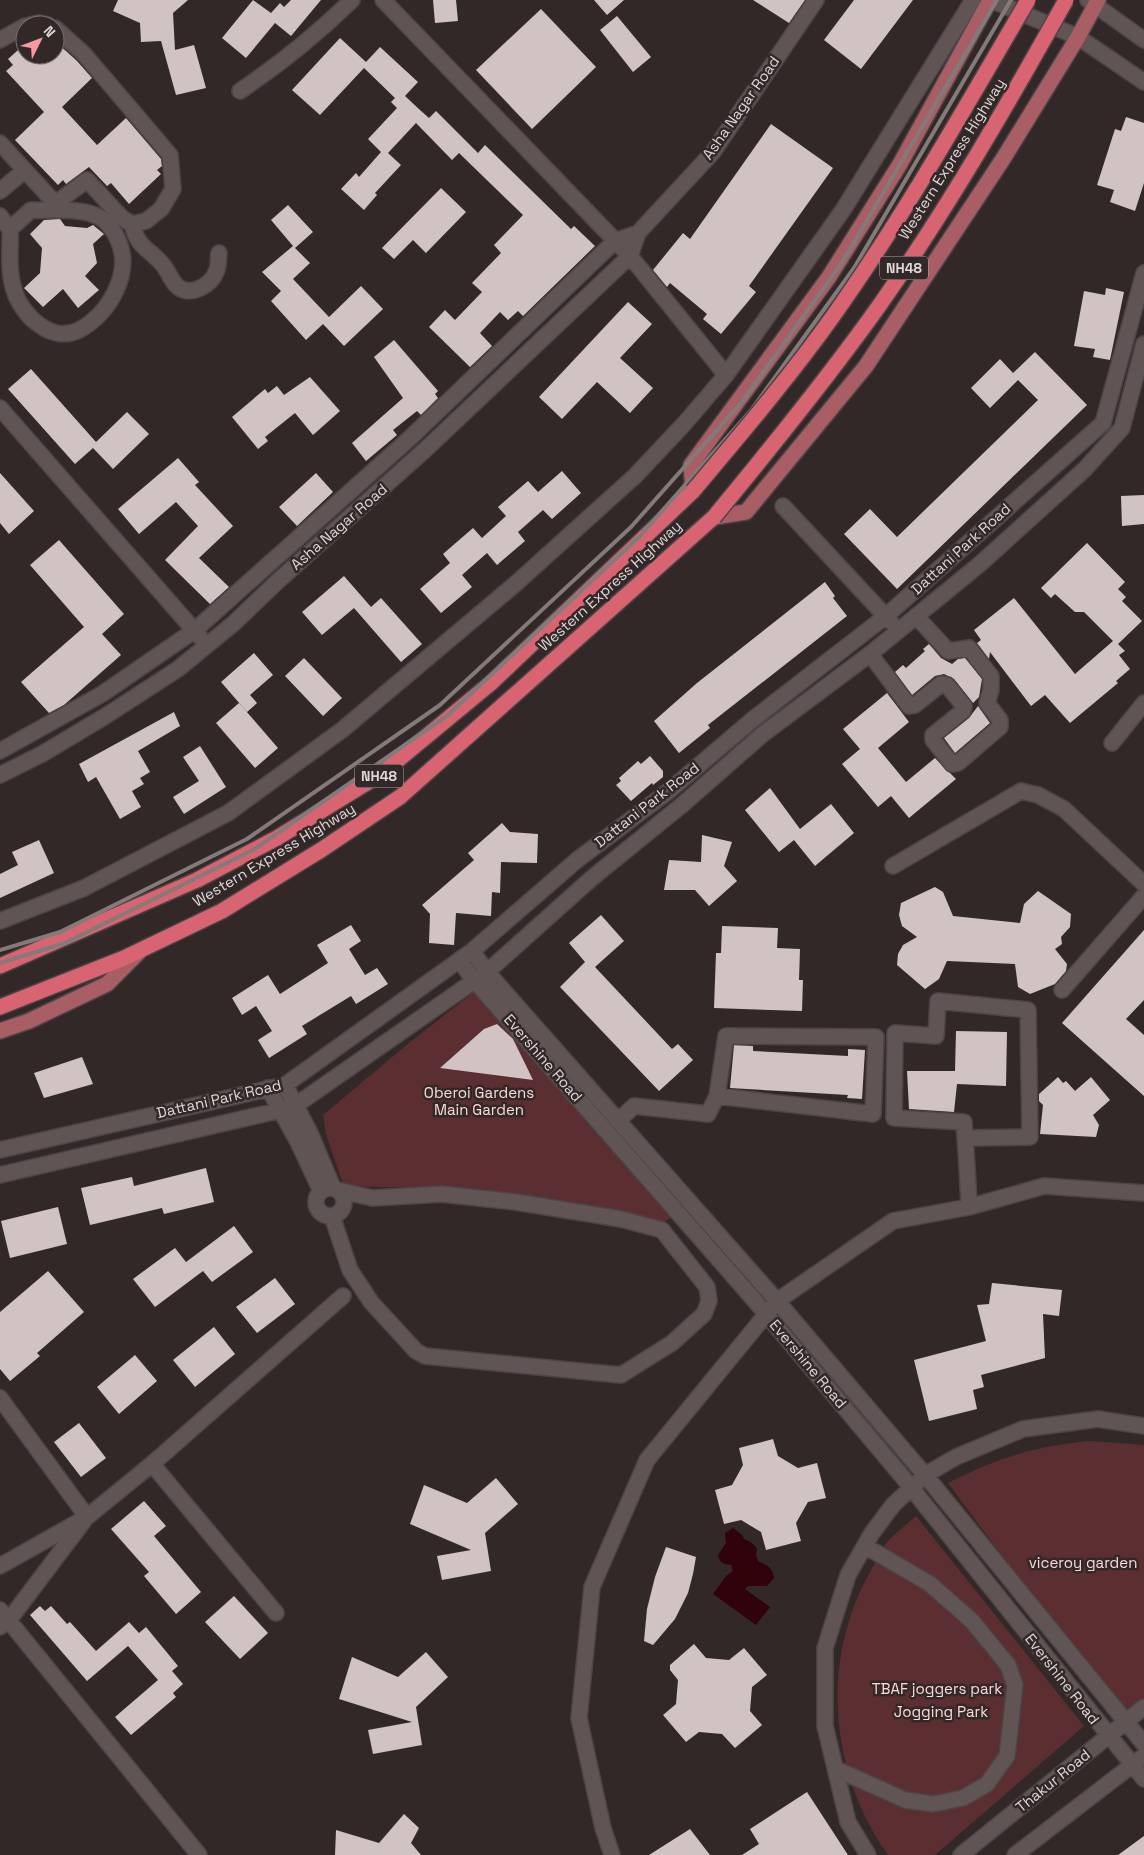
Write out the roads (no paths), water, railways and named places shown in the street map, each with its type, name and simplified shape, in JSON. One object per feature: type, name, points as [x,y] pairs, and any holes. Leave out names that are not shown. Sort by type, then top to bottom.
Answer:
[{"type":"highway","name":"Western Express Highway","points":[[0,966],[197,880],[277,838],[381,774],[491,683],[693,491],[764,405],[830,320],[897,221],[1028,0]]},
{"type":"highway","name":"Western Express Highway","points":[[0,1007],[48,990],[141,950],[222,911],[321,850],[400,797],[714,518],[790,425],[879,305],[940,213],[1066,0]]},
{"type":"main road","points":[[693,491],[691,465],[829,278],[900,164],[991,0]]},
{"type":"main road","points":[[714,518],[746,512],[866,366],[1003,159],[1078,37],[1094,1]]},
{"type":"main road","points":[[0,1030],[29,1021],[107,984],[141,950]]},
{"type":"street","points":[[240,91],[275,67],[324,27],[352,0]]},
{"type":"street","points":[[383,0],[630,256],[726,375]]},
{"type":"street","name":"Asha Nagar Road","points":[[0,776],[42,754],[104,717],[178,669],[208,646],[426,449],[630,256],[638,232],[713,152],[816,0]]},
{"type":"street","points":[[0,920],[84,888],[228,813],[342,730],[513,586],[635,476],[684,424],[726,375],[843,210],[973,0]]},
{"type":"street","points":[[991,0],[1078,37],[1144,82]]},
{"type":"street","points":[[1094,1],[1144,40]]},
{"type":"street","points":[[0,40],[15,32]]},
{"type":"street","points":[[0,143],[53,201],[57,202],[87,180],[122,218],[132,224],[146,221],[161,209],[173,189],[170,155],[84,54],[65,37]]},
{"type":"street","points":[[0,191],[24,171]]},
{"type":"street","points":[[0,216],[10,228],[8,253],[14,292],[22,309],[32,320],[45,329],[67,333],[79,330],[106,307],[122,277],[122,262],[120,246],[114,232],[100,217],[78,212],[31,210],[10,228]]},
{"type":"street","points":[[132,224],[135,238],[163,265],[179,288],[187,291],[198,290],[208,283],[216,272],[219,253]]},
{"type":"street","name":"Asha Nagar Road","points":[[0,751],[102,694],[195,630],[409,439],[615,241],[638,232]]},
{"type":"street","points":[[1121,430],[1102,424],[1144,273]]},
{"type":"street","name":"Dattani Park Road","points":[[0,1174],[296,1105],[481,976],[592,878],[682,805],[763,734],[870,654],[980,564],[1085,469],[1121,430],[1144,344]]},
{"type":"street","points":[[0,408],[208,646]]},
{"type":"street","name":"Dattani Park Road","points":[[0,1150],[285,1085],[472,950],[577,860],[670,790],[752,720],[886,616],[1102,424]]},
{"type":"street","points":[[1043,476],[1060,492]]},
{"type":"street","points":[[783,506],[899,630]]},
{"type":"street","points":[[1008,507],[1024,524]]},
{"type":"street","points":[[963,547],[980,564]]},
{"type":"street","points":[[870,654],[909,706],[915,705],[941,684],[947,684],[964,706],[963,711],[933,735],[933,740],[952,764],[958,763],[1000,727],[1000,720],[987,703],[991,690],[991,676],[969,648],[948,651],[916,616]]},
{"type":"street","points":[[1112,743],[1144,703]]},
{"type":"street","points":[[752,720],[763,734]]},
{"type":"street","points":[[670,790],[682,805]]},
{"type":"street","points":[[893,866],[1021,791],[1038,795],[1064,809],[1144,884]]},
{"type":"street","points":[[577,860],[592,878]]},
{"type":"street","points":[[1062,990],[1144,896]]},
{"type":"street","name":"Evershine Road","points":[[472,950],[481,976],[680,1216],[766,1314],[911,1488],[1108,1737],[1138,1760],[1144,1779]]},
{"type":"street","name":"Evershine Road","points":[[459,960],[481,976],[618,1121],[777,1301],[925,1475],[1144,1744]]},
{"type":"street","points":[[965,1138],[1030,1137],[1028,1010],[938,1001],[936,1036],[895,1033],[894,1118],[964,1122],[968,1207]]},
{"type":"street","points":[[618,1121],[634,1106],[708,1114],[717,1096],[726,1036],[876,1037],[873,1114],[717,1096]]},
{"type":"street","points":[[285,1085],[296,1105],[330,1190]]},
{"type":"street","points":[[268,1088],[330,1190],[343,1198],[343,1207],[340,1211],[332,1216],[322,1214],[317,1207],[316,1199],[330,1190],[372,1198],[442,1194],[516,1202],[622,1219],[662,1230],[708,1287],[708,1301],[704,1314],[672,1343],[622,1375],[425,1356],[416,1351],[371,1302],[350,1270],[332,1216]]},
{"type":"street","points":[[180,1108],[187,1131]]},
{"type":"street","points":[[103,1126],[109,1149]]},
{"type":"street","points":[[612,1855],[579,1718],[592,1587],[646,1460],[777,1301],[894,1221],[968,1207],[1044,1186],[1144,1193]]},
{"type":"street","points":[[662,1230],[692,1205]]},
{"type":"street","points":[[0,1566],[87,1517],[152,1464],[343,1296]]},
{"type":"street","points":[[0,1398],[87,1517]]},
{"type":"street","points":[[868,1855],[848,1822],[825,1726],[824,1648],[848,1575],[865,1546],[893,1505],[925,1475],[956,1457],[1023,1429],[1098,1419],[1144,1426]]},
{"type":"street","points":[[152,1464],[276,1613]]},
{"type":"street","points":[[87,1517],[3,1619],[200,1855]]},
{"type":"street","points":[[836,1769],[905,1800],[933,1804],[964,1798],[987,1784],[1007,1756],[1015,1685],[1008,1666],[972,1620],[930,1584],[865,1546]]},
{"type":"street","name":"Thakur Road","points":[[962,1855],[1144,1707]]},
{"type":"street","points":[[1015,1855],[1138,1760]]},
{"type":"railway","points":[[0,950],[60,932],[247,839],[440,705],[631,527],[742,402],[843,261],[997,0]]},
{"type":"railway","points":[[0,963],[65,943],[253,850],[448,715],[640,536],[752,409],[854,268],[1011,0]]},
{"type":"park label","name":"Oberoi Gardens Main Garden","points":[[479,1102]]},
{"type":"park label","name":"viceroy garden","points":[[1083,1563]]},
{"type":"park label","name":"TBAF joggers park","points":[[937,1689]]},
{"type":"park label","name":"Jogging Park","points":[[941,1712]]}]
